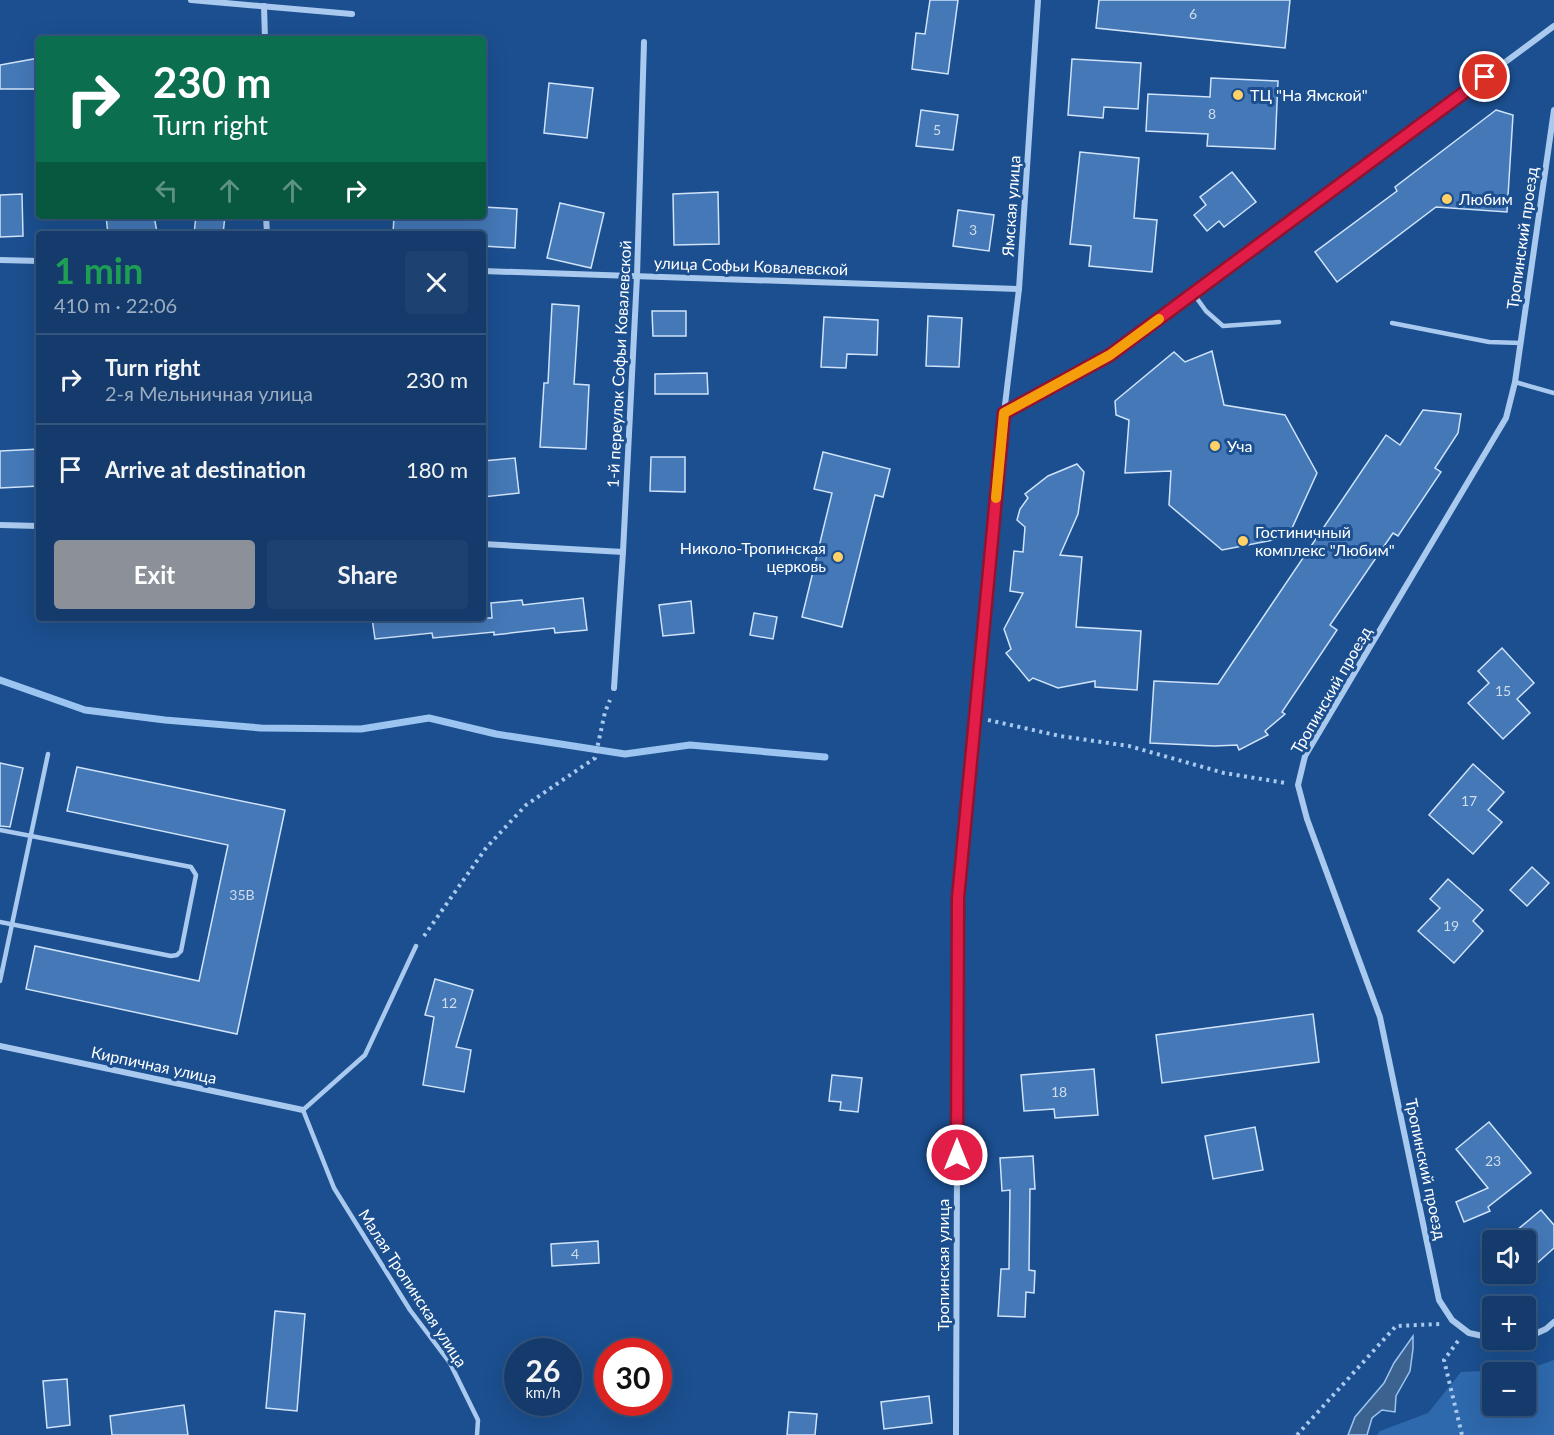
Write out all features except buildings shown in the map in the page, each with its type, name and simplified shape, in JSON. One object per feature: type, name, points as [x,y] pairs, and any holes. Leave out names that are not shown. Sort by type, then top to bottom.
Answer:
[{"type":"street","points":[[191,0],[352,14]]},
{"type":"street","name":"Ямская улица","points":[[1004,413],[1018,289],[1038,0]]},
{"type":"street","points":[[264,6],[265,36]]},
{"type":"street","points":[[1004,413],[1110,355],[1554,26]]},
{"type":"street","name":"1-й переулок Софьи Ковалевской","points":[[614,688],[637,276],[644,42]]},
{"type":"street","name":"Тропинский проезд","points":[[1452,1320],[1439,1300],[1380,1017],[1307,819],[1298,785],[1305,756],[1506,418],[1521,344],[1554,110]]},
{"type":"street","points":[[0,260],[36,261]]},
{"type":"street","name":"улица Софьи Ковалевской","points":[[486,271],[1018,289]]},
{"type":"street","name":"Тропинская улица","points":[[956,1435],[958,898],[1004,413]]},
{"type":"street","points":[[0,525],[36,526]]},
{"type":"street","points":[[486,544],[623,552]]},
{"type":"street","name":"Кирпичная улица","points":[[0,1046],[303,1110]]},
{"type":"street","points":[[1452,1320],[1469,1333],[1482,1336]]},
{"type":"street","points":[[1536,1334],[1554,1322]]},
{"type":"lane","points":[[1193,293],[1206,311],[1223,326],[1279,322]]},
{"type":"lane","points":[[1392,324],[1489,342],[1521,344]]},
{"type":"lane","points":[[1515,382],[1554,393]]},
{"type":"lane","points":[[0,981],[48,754]]},
{"type":"lane","points":[[0,830],[191,867],[196,875],[181,951],[177,955],[171,956],[0,922]]},
{"type":"lane","points":[[303,1110],[365,1055],[416,946]]},
{"type":"lane","name":"Малая Тропинская улица","points":[[303,1110],[334,1188],[410,1310],[450,1363],[478,1420],[477,1435]]},
{"type":"path","points":[[416,946],[486,848],[526,805],[595,758],[605,712],[614,688]]},
{"type":"path","points":[[986,719],[1059,736],[1129,746],[1224,773],[1298,785]]},
{"type":"path","points":[[1297,1435],[1396,1326],[1440,1324],[1452,1320]]},
{"type":"path","points":[[1461,1338],[1444,1360],[1462,1435]]},
{"type":"shaded area","points":[[1413,1336],[1410,1371],[1396,1396],[1395,1412],[1382,1410],[1372,1418],[1367,1435],[1348,1435],[1355,1417],[1384,1383],[1394,1363]]},
{"type":"shaded area","points":[[1554,1360],[1554,1435],[1377,1435],[1380,1431],[1428,1413],[1461,1372],[1482,1371],[1482,1416],[1536,1416],[1536,1366]]},
{"type":"waterway","points":[[0,680],[85,710],[165,720],[261,728],[361,729],[429,718],[496,734],[625,754],[690,745],[825,757]]},
{"type":"slow traffic","points":[[996,498],[1004,413],[1110,355],[1159,319]]},
{"type":"place","name":"ТЦ \"На Ямской\"","points":[[1238,95]]},
{"type":"place","name":"Любим","points":[[1447,199]]},
{"type":"place","name":"Уча","points":[[1215,446]]},
{"type":"place","name":"Гостиничный комплекс \"Любим\"","points":[[1243,541]]},
{"type":"place","name":"Николо-Тропинская церковь","points":[[838,557]]},
{"type":"route","points":[[957,1155],[958,898],[1004,413],[1110,355],[1485,77]]}]
